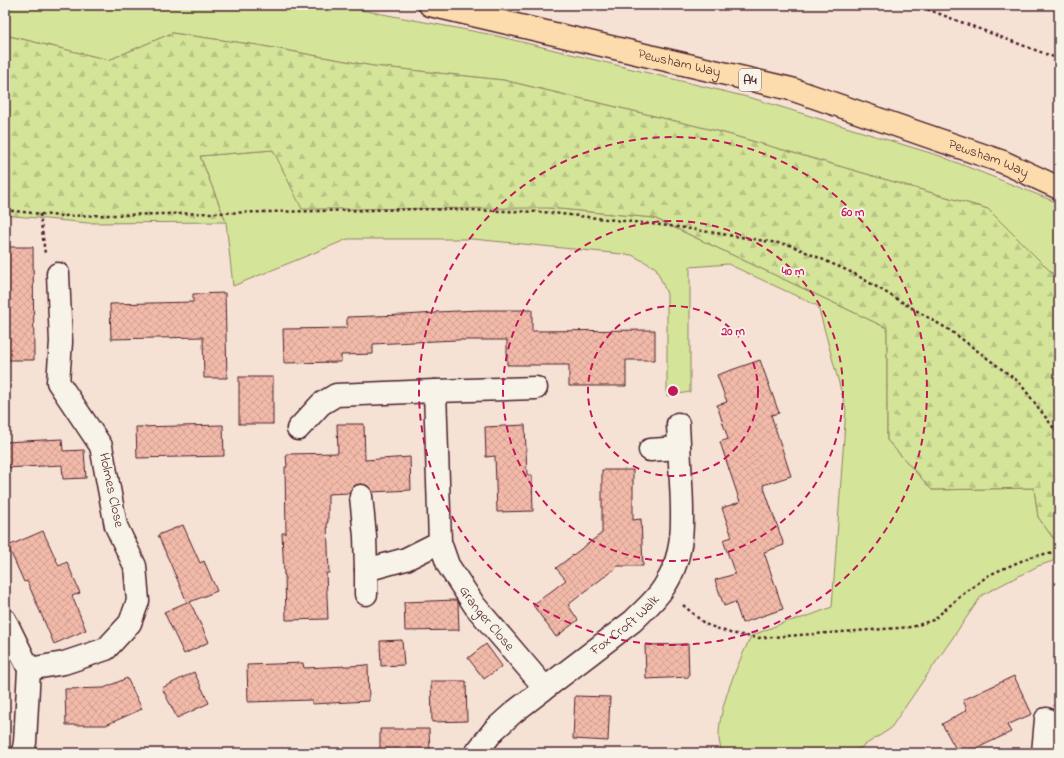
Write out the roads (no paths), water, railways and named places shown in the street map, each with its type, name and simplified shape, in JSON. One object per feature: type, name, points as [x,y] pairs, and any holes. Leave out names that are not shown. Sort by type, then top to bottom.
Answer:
[{"type":"main road","name":"Pewsham Way","points":[[430,5],[791,89],[1003,162],[1059,188]]},
{"type":"street","name":"Holmes Close","points":[[29,669],[64,663],[106,648],[130,623],[138,601],[135,566],[116,526],[101,446],[58,382],[61,342],[58,274]]},
{"type":"street","points":[[298,429],[321,404],[336,395],[536,388]]},
{"type":"street","name":"Granger Close","points":[[435,391],[440,542],[448,565],[475,606],[545,688]]},
{"type":"street","name":"Fox Croft Walk","points":[[476,753],[494,730],[545,688],[633,621],[651,604],[664,588],[672,574],[682,540],[683,512],[678,424]]},
{"type":"street","points":[[650,450],[679,448]]},
{"type":"street","points":[[361,496],[365,536],[366,594]]},
{"type":"street","points":[[366,570],[406,559],[440,542]]},
{"type":"street","points":[[5,620],[29,669],[25,742],[23,753]]},
{"type":"street","points":[[1043,753],[1046,719]]}]
